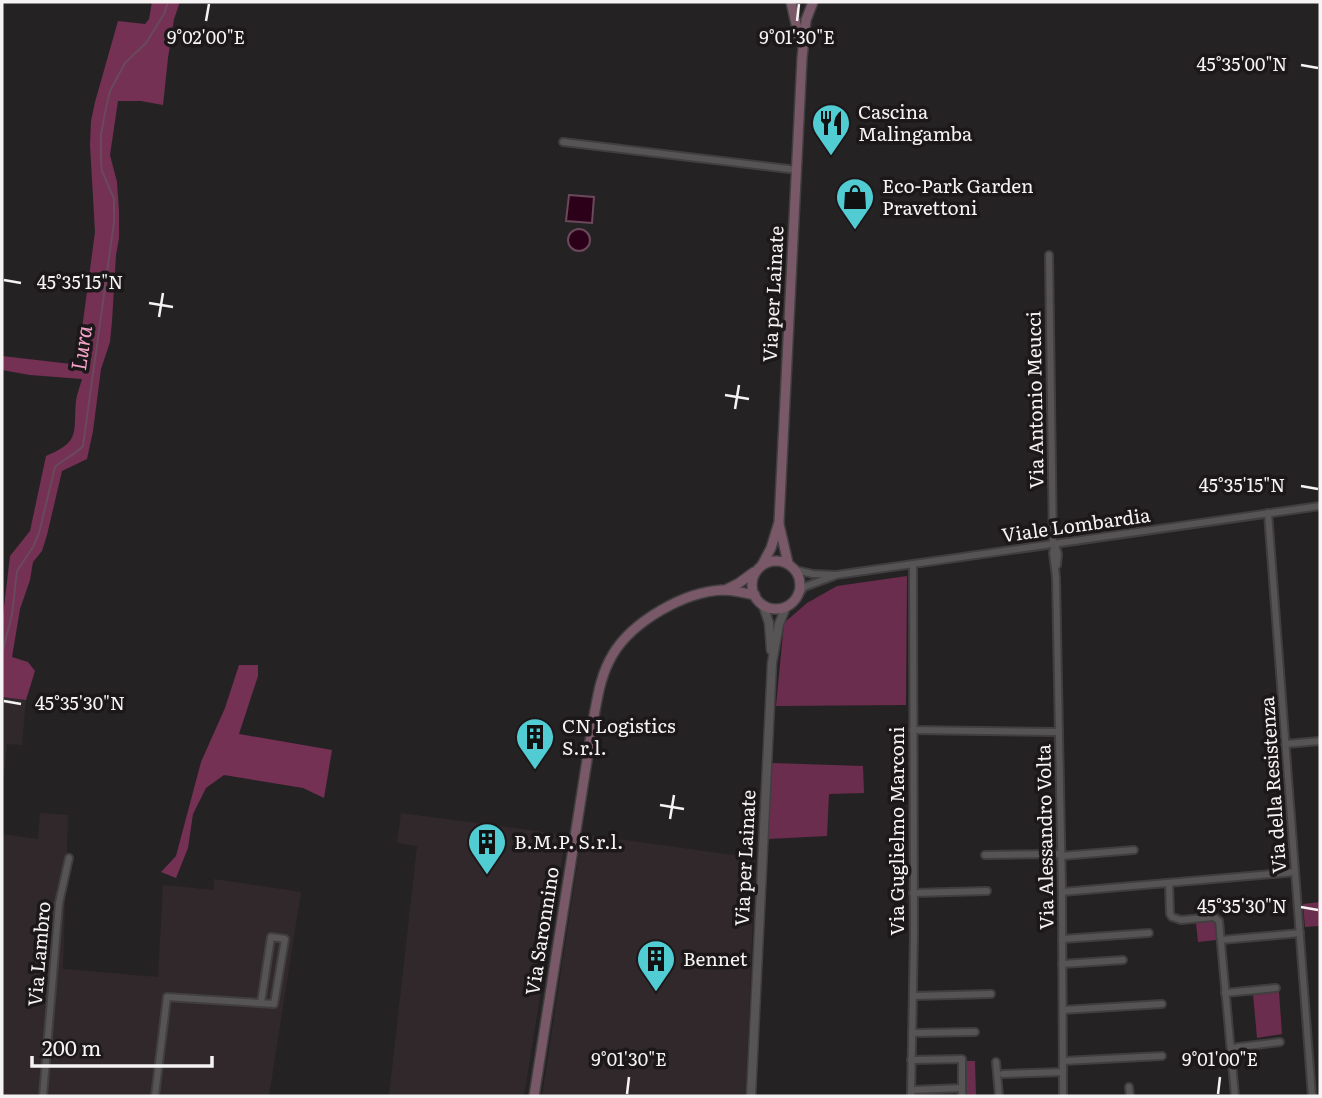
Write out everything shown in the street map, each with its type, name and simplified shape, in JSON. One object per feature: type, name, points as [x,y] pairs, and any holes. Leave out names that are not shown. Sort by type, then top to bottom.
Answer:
[{"type":"main road","points":[[791,2],[802,58]]},
{"type":"main road","points":[[802,58],[806,20],[813,2]]},
{"type":"main road","name":"Via per Lainate","points":[[759,568],[771,548],[779,522],[802,58]]},
{"type":"main road","name":"Via per Lainate","points":[[779,522],[792,567]]},
{"type":"main road","points":[[775,560],[792,567],[801,584],[796,599],[786,607],[778,609],[763,605],[755,595],[752,582],[759,568],[775,560]]},
{"type":"main road","name":"Via Saronnino","points":[[534,1096],[600,682],[614,652],[645,621],[688,598],[740,583],[759,568]]},
{"type":"main road","name":"Via Saronnino","points":[[723,590],[755,595]]},
{"type":"street","points":[[563,142],[797,170]]},
{"type":"street","name":"Via Antonio Meucci","points":[[1049,255],[1054,545]]},
{"type":"street","name":"Viale Lombardia","points":[[792,567],[813,574],[836,575],[1320,506]]},
{"type":"street","name":"Via della Resistenza","points":[[1268,513],[1312,1096]]},
{"type":"street","name":"Via Alessandro Volta","points":[[1054,545],[1058,554],[1056,577],[1063,1096]]},
{"type":"street","name":"Via Guglielmo Marconi","points":[[911,1093],[913,565]]},
{"type":"street","name":"Viale Lombardia","points":[[796,599],[804,587],[836,575]]},
{"type":"street","name":"Via per Lainate","points":[[751,1096],[772,663],[769,622],[763,605]]},
{"type":"street","name":"Via per Lainate","points":[[772,663],[779,624],[786,607]]},
{"type":"street","points":[[913,730],[1059,732]]},
{"type":"street","points":[[1286,744],[1320,741]]},
{"type":"street","points":[[985,855],[1061,855],[1133,850]]},
{"type":"street","name":"Via Lambro","points":[[43,1096],[59,903],[69,858]]},
{"type":"street","points":[[1062,892],[1295,872]]},
{"type":"street","points":[[1169,883],[1172,917],[1181,920],[1217,918],[1235,1096]]},
{"type":"street","points":[[913,892],[987,891]]},
{"type":"street","points":[[1062,939],[1149,933]]},
{"type":"street","points":[[1221,940],[1300,933]]},
{"type":"street","points":[[155,1096],[167,997],[274,1004],[285,939],[271,937],[261,1003]]},
{"type":"street","points":[[1062,964],[1123,960]]},
{"type":"street","points":[[1226,993],[1276,988]]},
{"type":"street","points":[[913,996],[991,994]]},
{"type":"street","points":[[1063,1010],[1162,1004]]},
{"type":"street","points":[[912,1033],[975,1032]]},
{"type":"street","points":[[1231,1048],[1280,1042]]},
{"type":"street","points":[[1063,1061],[1162,1056]]},
{"type":"street","points":[[911,1060],[962,1059],[962,1096]]},
{"type":"street","points":[[996,1062],[999,1096]]},
{"type":"street","points":[[1003,1074],[1063,1072]]},
{"type":"street","points":[[1129,1087],[1130,1096]]},
{"type":"street","points":[[911,1093],[962,1088]]},
{"type":"shaded area","points":[[152,2],[180,2],[174,19],[163,105],[118,101],[110,155],[117,182],[119,211],[112,321],[110,342],[101,369],[87,459],[62,471],[47,535],[42,551],[33,562],[20,609],[12,657],[28,662],[35,671],[26,700],[2,697],[2,624],[10,556],[30,531],[46,456],[65,446],[73,435],[76,401],[82,379],[2,370],[2,356],[80,365],[79,351],[95,232],[91,121],[118,21],[145,24],[149,19]]},
{"type":"shaded area","points":[[569,195],[594,197],[592,223],[566,221]]},
{"type":"shaded area","points":[[579,229],[587,232],[590,240],[587,248],[579,251],[571,248],[568,240],[571,232]]},
{"type":"shaded area","points":[[907,576],[906,705],[776,706],[784,623],[807,603],[837,586]]},
{"type":"shaded area","points":[[239,665],[258,665],[258,676],[239,734],[332,750],[324,798],[303,788],[224,775],[206,788],[193,814],[188,848],[176,878],[161,872],[176,856],[201,762],[225,708]]},
{"type":"shaded area","points":[[2,697],[26,700],[22,745],[7,744],[2,793]]},
{"type":"shaded area","points":[[772,763],[863,766],[864,793],[829,794],[827,836],[768,839]]},
{"type":"shaded area","points":[[40,813],[68,815],[63,969],[158,977],[163,885],[214,890],[214,879],[301,892],[269,1096],[2,1096],[2,834],[38,839]]},
{"type":"shaded area","points":[[401,813],[566,835],[524,1096],[389,1096],[417,846],[397,843]]},
{"type":"shaded area","name":"Bennet","points":[[582,834],[755,858],[746,1096],[542,1096]]},
{"type":"shaded area","points":[[1320,902],[1320,926],[1305,927],[1303,904]]},
{"type":"shaded area","points":[[1215,921],[1216,940],[1198,942],[1196,923]]},
{"type":"shaded area","points":[[1279,992],[1282,1034],[1257,1038],[1253,994]]},
{"type":"shaded area","points":[[963,1061],[975,1061],[976,1096],[963,1096]]},
{"type":"waterway","name":"Lura","points":[[2,653],[12,615],[17,571],[39,533],[55,467],[83,446],[114,222],[114,199],[102,171],[101,161],[101,134],[110,91],[125,63],[146,43],[164,14],[168,2]]},
{"type":"place","name":"Cascina Malingamba","points":[[831,157]]},
{"type":"place","name":"Eco-Park Garden Pravettoni","points":[[855,231]]},
{"type":"place","name":"CN Logistics S.r.l.","points":[[535,771]]},
{"type":"place","name":"B.M.P. S.r.l.","points":[[487,876]]},
{"type":"place","name":"Bennet","points":[[656,993]]}]
